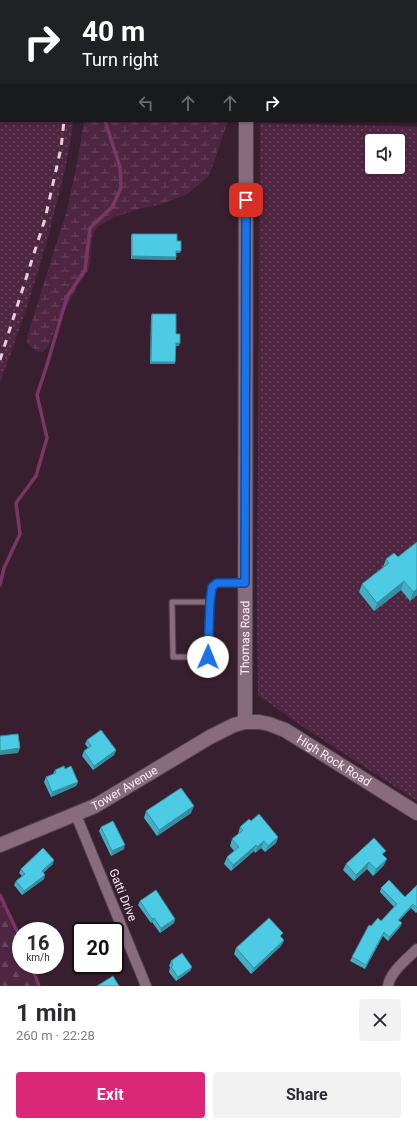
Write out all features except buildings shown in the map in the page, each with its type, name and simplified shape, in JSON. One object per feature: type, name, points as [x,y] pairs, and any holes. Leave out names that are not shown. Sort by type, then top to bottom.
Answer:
[{"type":"main road","name":"Thomas Road","points":[[245,722],[246,122]]},
{"type":"main road","name":"High Rock Road","points":[[245,722],[264,723],[285,730],[417,813]]},
{"type":"main road","name":"Tower Avenue","points":[[0,845],[100,804],[214,734],[245,722]]},
{"type":"street","name":"Gatti Drive","points":[[76,815],[146,986]]},
{"type":"street","points":[[388,986],[396,971],[417,949]]},
{"type":"lane","points":[[210,602],[172,602],[173,658],[208,657],[211,591],[217,583],[245,583]]},
{"type":"green space","points":[[0,122],[73,122],[64,172],[45,248],[24,316],[0,383]]},
{"type":"green space","points":[[84,122],[228,122],[209,176],[186,195],[159,205],[139,209],[115,217],[97,227],[92,237],[88,271],[79,283],[56,327],[49,345],[43,352],[37,352],[27,343],[27,337],[67,210]]},
{"type":"green space","points":[[260,123],[417,127],[417,801],[303,727],[258,695],[257,609]]},
{"type":"green space","points":[[0,898],[12,927],[12,974],[32,974],[37,986],[0,986]]},
{"type":"waterway","points":[[0,585],[4,568],[20,534],[16,503],[36,476],[47,438],[37,395],[67,297],[85,270],[90,228],[112,207],[121,188],[120,167],[105,122]]},
{"type":"waterway","points":[[0,895],[13,922]]},
{"type":"waterway","points":[[34,974],[39,986]]},
{"type":"railway","points":[[0,360],[45,219],[61,148],[64,122]]},
{"type":"route","points":[[208,657],[212,587],[217,583],[245,583],[246,200]]}]
